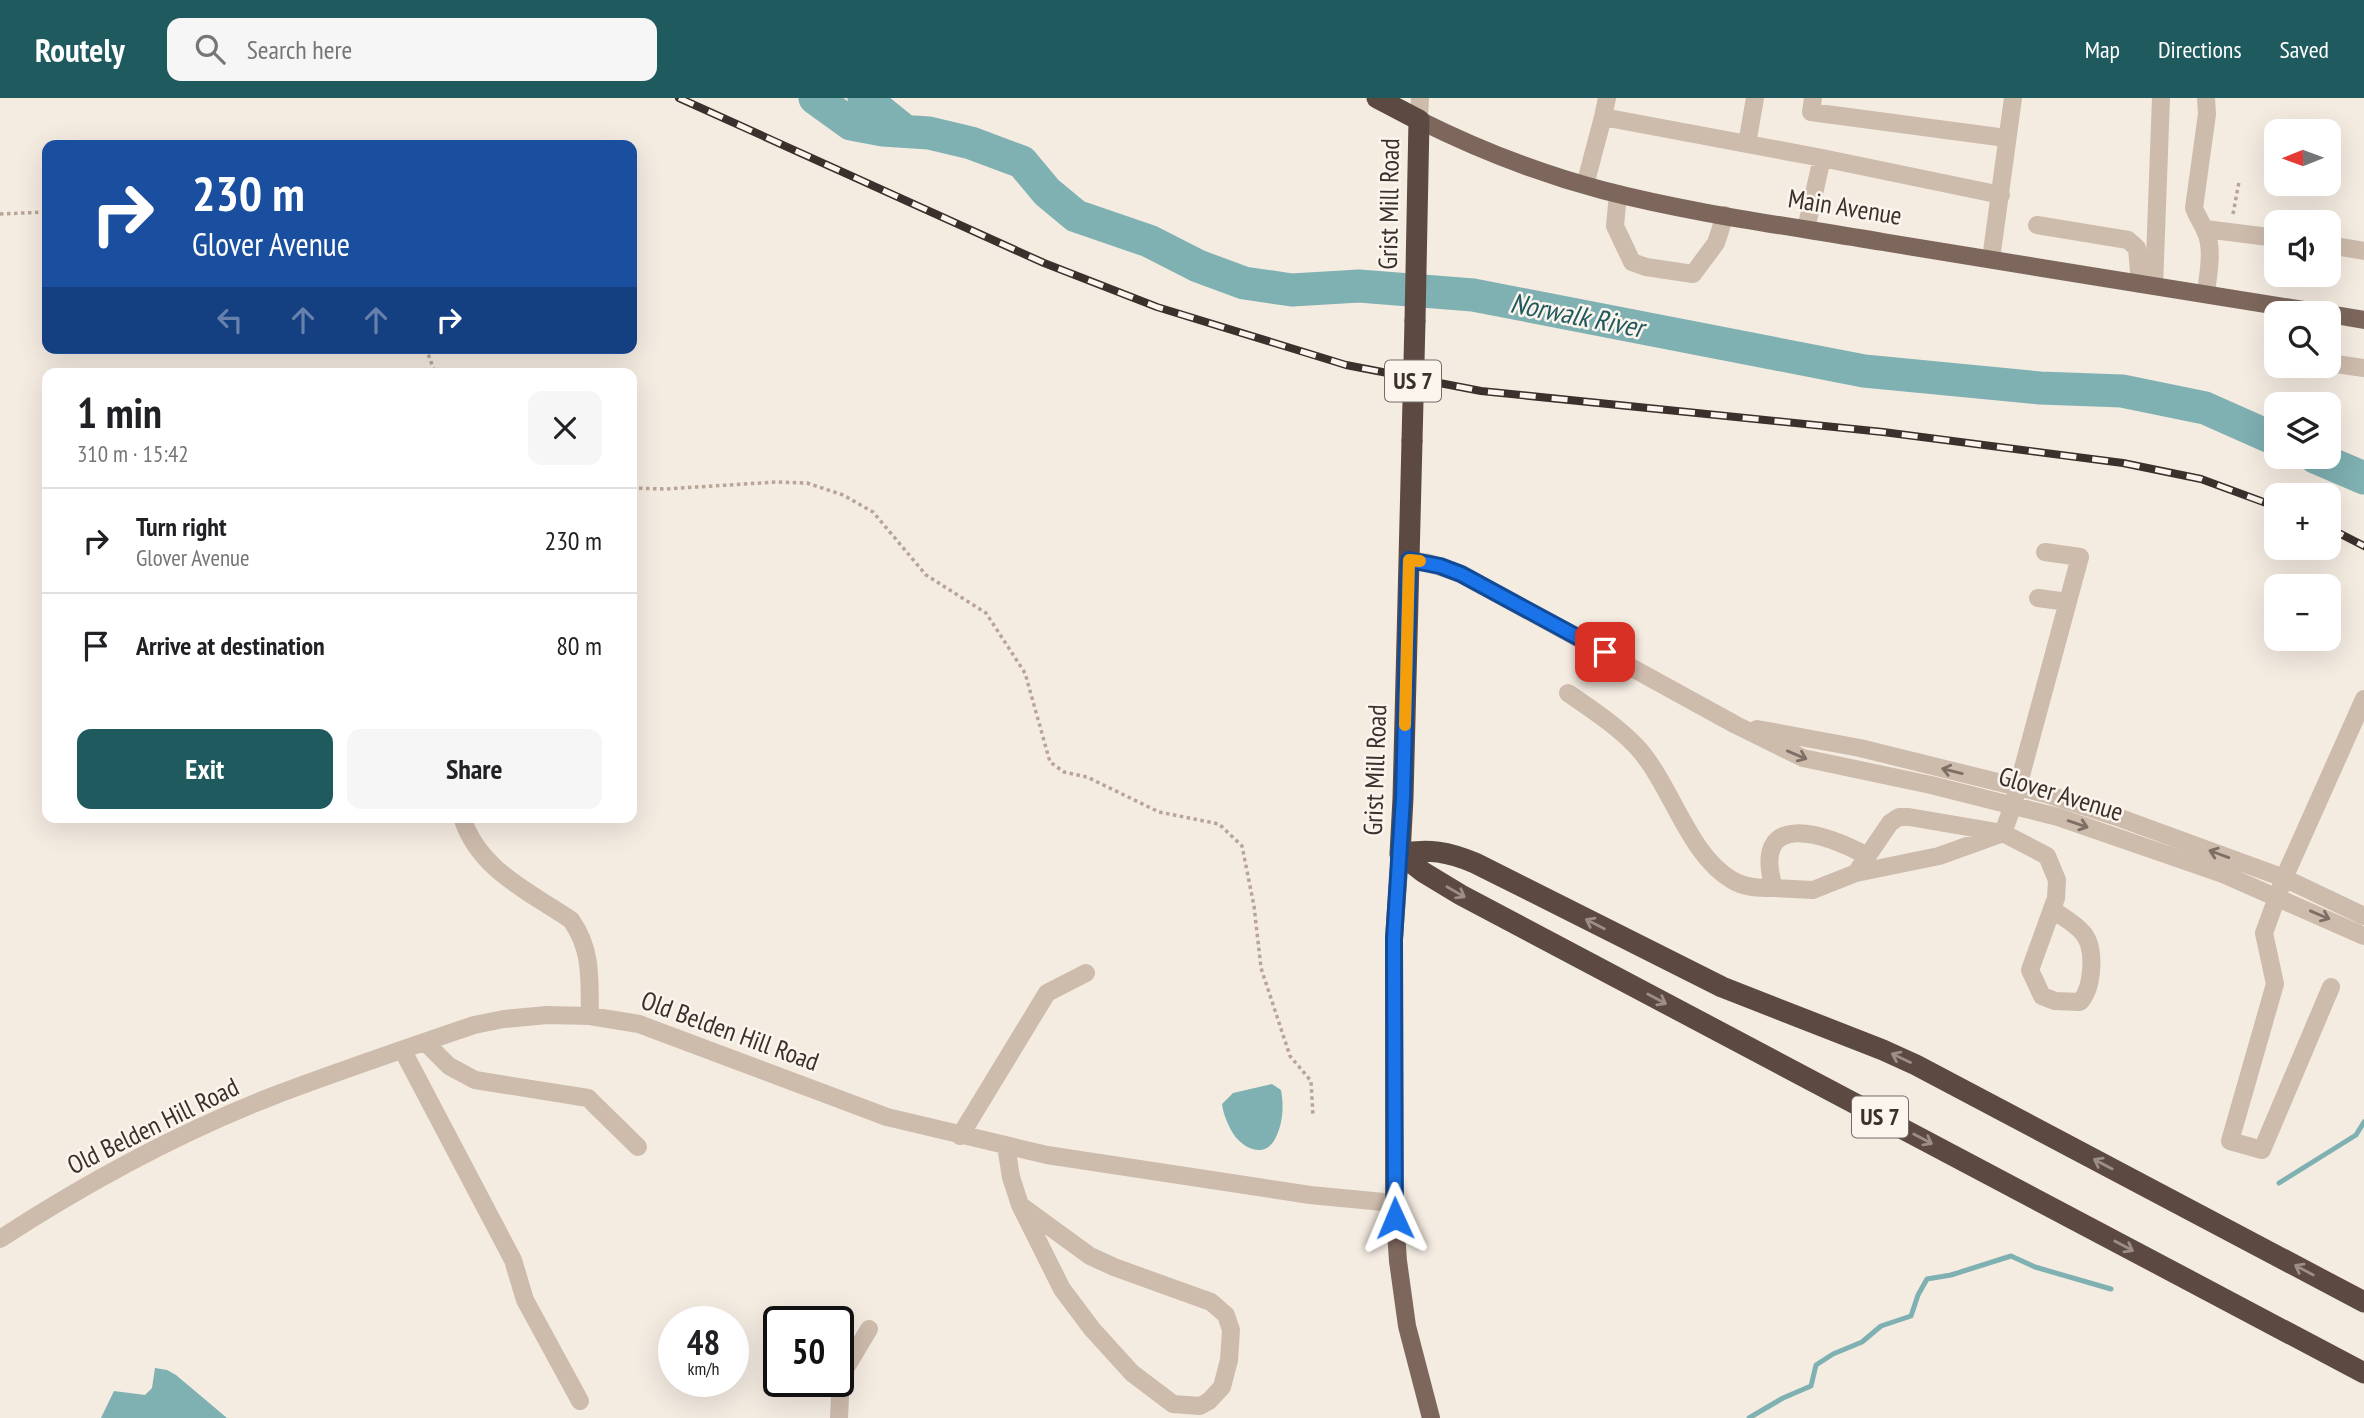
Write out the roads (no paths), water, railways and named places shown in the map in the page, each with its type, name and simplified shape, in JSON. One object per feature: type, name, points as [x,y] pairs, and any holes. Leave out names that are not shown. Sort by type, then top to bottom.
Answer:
[{"type":"highway","name":"Main Avenue","points":[[1377,98],[1419,120]]},
{"type":"highway","name":"Grist Mill Road","points":[[1400,853],[1419,120]]},
{"type":"highway","name":"US 7","points":[[1400,853],[1420,849],[1435,850],[1475,863],[1722,986],[1883,1049],[2364,1302]]},
{"type":"highway","name":"US 7","points":[[1400,853],[1423,872],[1461,895],[2364,1373]]},
{"type":"main road","name":"Main Avenue","points":[[1419,120],[1467,144],[1618,194],[1806,229],[2264,304]]},
{"type":"main road","points":[[2341,316],[2364,320]]},
{"type":"main road","name":"Grist Mill Road","points":[[1400,853],[1394,939],[1394,1203],[1407,1326],[1431,1418]]},
{"type":"street","points":[[1419,120],[1420,98]]},
{"type":"street","points":[[1585,185],[1607,98]]},
{"type":"street","points":[[1747,144],[1755,98]]},
{"type":"street","points":[[1813,98],[1811,112],[2006,138]]},
{"type":"street","points":[[1991,259],[2013,98]]},
{"type":"street","points":[[2147,285],[2161,98]]},
{"type":"street","points":[[2206,98],[2207,114],[2194,208],[2210,245],[2206,295]]},
{"type":"street","points":[[1603,117],[2001,194]]},
{"type":"street","points":[[1806,229],[1822,158]]},
{"type":"street","points":[[1618,194],[1615,226],[1632,262],[1646,267],[1693,274],[1716,243],[1725,215]]},
{"type":"street","points":[[2037,225],[2128,240],[2137,248],[2147,285]]},
{"type":"street","points":[[2205,229],[2264,235]]},
{"type":"street","points":[[2341,247],[2364,251]]},
{"type":"street","points":[[2341,365],[2364,368]]},
{"type":"street","points":[[2003,833],[2013,805],[2080,556],[2045,552]]},
{"type":"street","name":"Glover Avenue","points":[[1409,560],[1440,566],[1461,574],[1736,725],[1803,758],[1931,785],[2057,817],[2223,874],[2364,936]]},
{"type":"street","points":[[2038,598],[2068,602]]},
{"type":"street","points":[[1568,693],[1611,723],[1636,746],[1658,775],[1708,861],[1733,881],[1754,888],[1813,890],[1856,873],[1939,856],[2003,833]]},
{"type":"street","points":[[2331,987],[2262,1150],[2230,1141],[2274,984],[2264,933],[2276,896],[2364,699]]},
{"type":"street","name":"Glover Avenue","points":[[1736,725],[1860,748],[2018,787],[2120,818],[2284,878],[2364,916]]},
{"type":"street","points":[[1856,873],[1883,831],[1899,817],[2003,833],[2047,856],[2057,880],[2056,898],[2052,909],[2030,970],[2042,996],[2055,1002],[2080,1002],[2087,995],[2091,970],[2090,944],[2078,927],[2052,909]]},
{"type":"street","points":[[465,823],[475,846],[492,867],[571,920],[579,932],[589,958],[590,1016]]},
{"type":"street","points":[[1774,888],[1769,870],[1770,852],[1782,836],[1797,832],[1814,835],[1842,843],[1867,856]]},
{"type":"street","points":[[960,1136],[1048,993],[1086,973]]},
{"type":"street","name":"Old Belden Hill Road","points":[[0,1239],[112,1172],[194,1131],[273,1097],[474,1025],[547,1015],[590,1016],[639,1024],[887,1117],[960,1136],[1047,1155],[1310,1195],[1394,1203]]},
{"type":"street","points":[[425,1042],[449,1066],[475,1080],[588,1098],[638,1147]]},
{"type":"street","points":[[403,1051],[513,1261],[525,1300],[580,1402]]},
{"type":"street","points":[[1006,1146],[1011,1177],[1020,1205],[1062,1289],[1092,1329],[1132,1373],[1173,1404],[1200,1406],[1209,1401],[1222,1387],[1229,1360],[1231,1329],[1226,1315],[1211,1302],[1090,1256],[1020,1205]]},
{"type":"street","points":[[839,1418],[841,1376],[869,1329]]},
{"type":"water","points":[[1272,1084],[1281,1090],[1283,1109],[1280,1127],[1270,1146],[1252,1149],[1245,1146],[1231,1130],[1222,1104],[1233,1093]]},
{"type":"water","points":[[155,1368],[176,1375],[227,1418],[101,1418],[114,1391],[145,1395],[152,1388]]},
{"type":"waterway","name":"Norwalk River","points":[[815,98],[851,124],[883,130],[929,133],[971,143],[1022,162],[1047,192],[1076,216],[1149,241],[1198,266],[1244,283],[1292,290],[1359,286],[1473,295],[1864,371],[2040,388],[2122,391],[2205,408],[2264,434]]},
{"type":"waterway","name":"Norwalk River","points":[[864,98],[905,131]]},
{"type":"waterway","name":"Norwalk River","points":[[2341,468],[2364,478]]},
{"type":"waterway","points":[[2279,1183],[2356,1135],[2364,1122]]},
{"type":"waterway","points":[[1749,1418],[1783,1398],[1811,1386],[1816,1365],[1833,1354],[1862,1342],[1881,1326],[1911,1316],[1927,1279],[1951,1275],[2011,1256],[2035,1267],[2111,1289]]},
{"type":"railway","points":[[679,98],[1044,263],[1157,307],[1346,365],[1481,391],[1883,432],[2123,463],[2201,479],[2264,502]]},
{"type":"railway","points":[[2341,534],[2364,546]]}]
